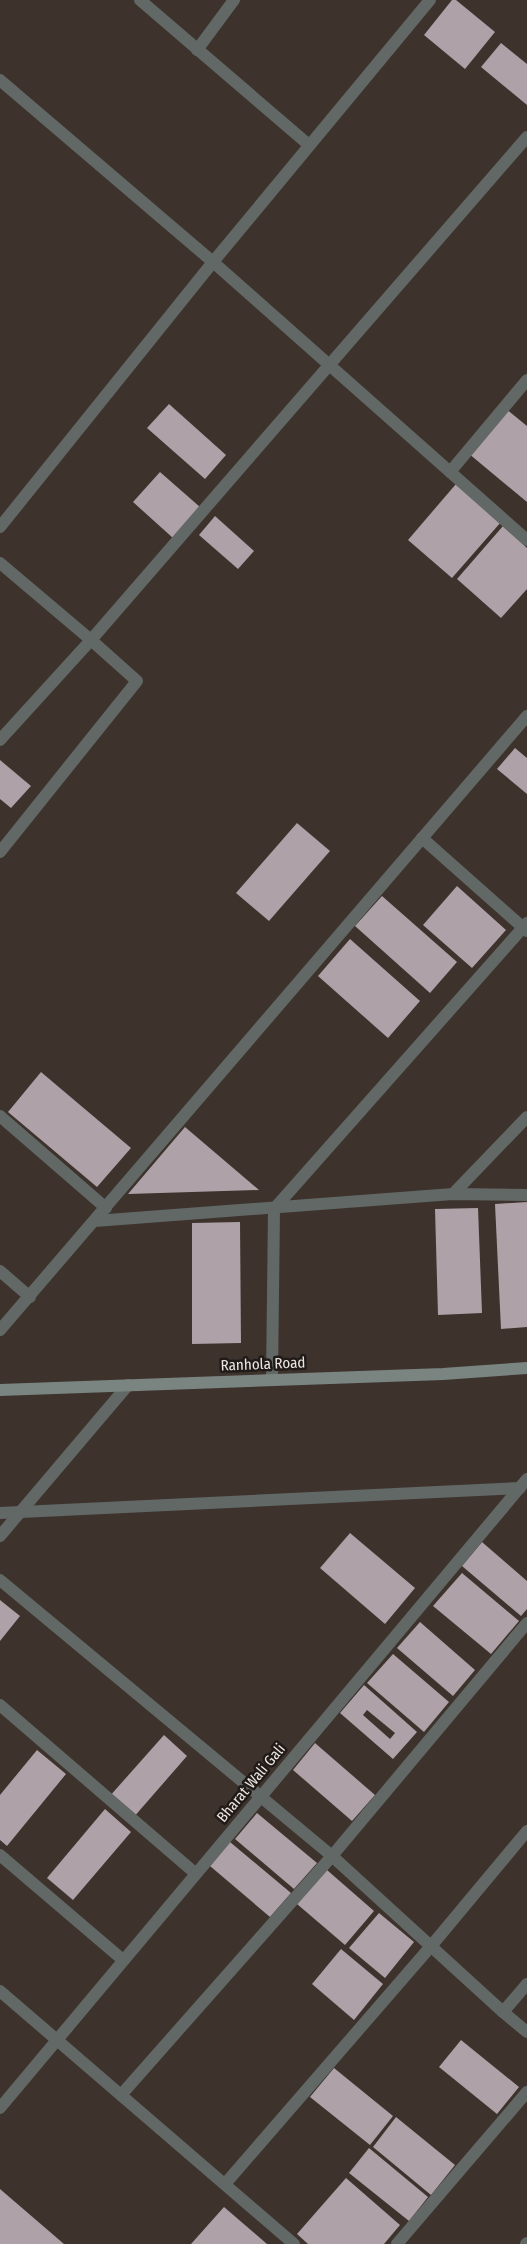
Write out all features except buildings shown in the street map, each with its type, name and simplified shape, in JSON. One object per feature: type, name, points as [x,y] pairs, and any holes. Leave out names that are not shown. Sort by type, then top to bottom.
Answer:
[{"type":"street","points":[[140,0],[309,145]]},
{"type":"street","points":[[197,50],[234,0]]},
{"type":"street","points":[[0,527],[213,262],[430,0]]},
{"type":"street","points":[[0,81],[213,262],[527,540]]},
{"type":"street","points":[[0,740],[91,640],[527,137]]},
{"type":"street","points":[[450,472],[527,380]]},
{"type":"street","points":[[0,563],[137,681],[0,852]]},
{"type":"street","points":[[0,1330],[527,716]]},
{"type":"street","points":[[272,1380],[274,1209],[526,927],[422,838]]},
{"type":"street","points":[[0,1116],[106,1208]]},
{"type":"street","points":[[453,1194],[527,1117]]},
{"type":"street","points":[[95,1220],[274,1209],[453,1194],[527,1195]]},
{"type":"street","points":[[0,1271],[30,1296]]},
{"type":"street","name":"Ranhola Road","points":[[0,1390],[443,1374],[527,1368]]},
{"type":"street","points":[[0,1536],[128,1386]]},
{"type":"street","points":[[0,1513],[523,1484]]},
{"type":"street","name":"Bharat Wali Gali","points":[[0,2108],[195,1873],[523,1484]]},
{"type":"street","points":[[0,1580],[332,1856],[527,2032]]},
{"type":"street","points":[[121,2094],[332,1856],[527,1623]]},
{"type":"street","points":[[0,1705],[195,1873]]},
{"type":"street","points":[[225,2184],[432,1945],[527,1831]]},
{"type":"street","points":[[0,1855],[123,1960]]},
{"type":"street","points":[[503,2012],[527,1984]]},
{"type":"street","points":[[0,1991],[294,2244]]},
{"type":"street","points":[[397,2244],[527,2092]]}]
